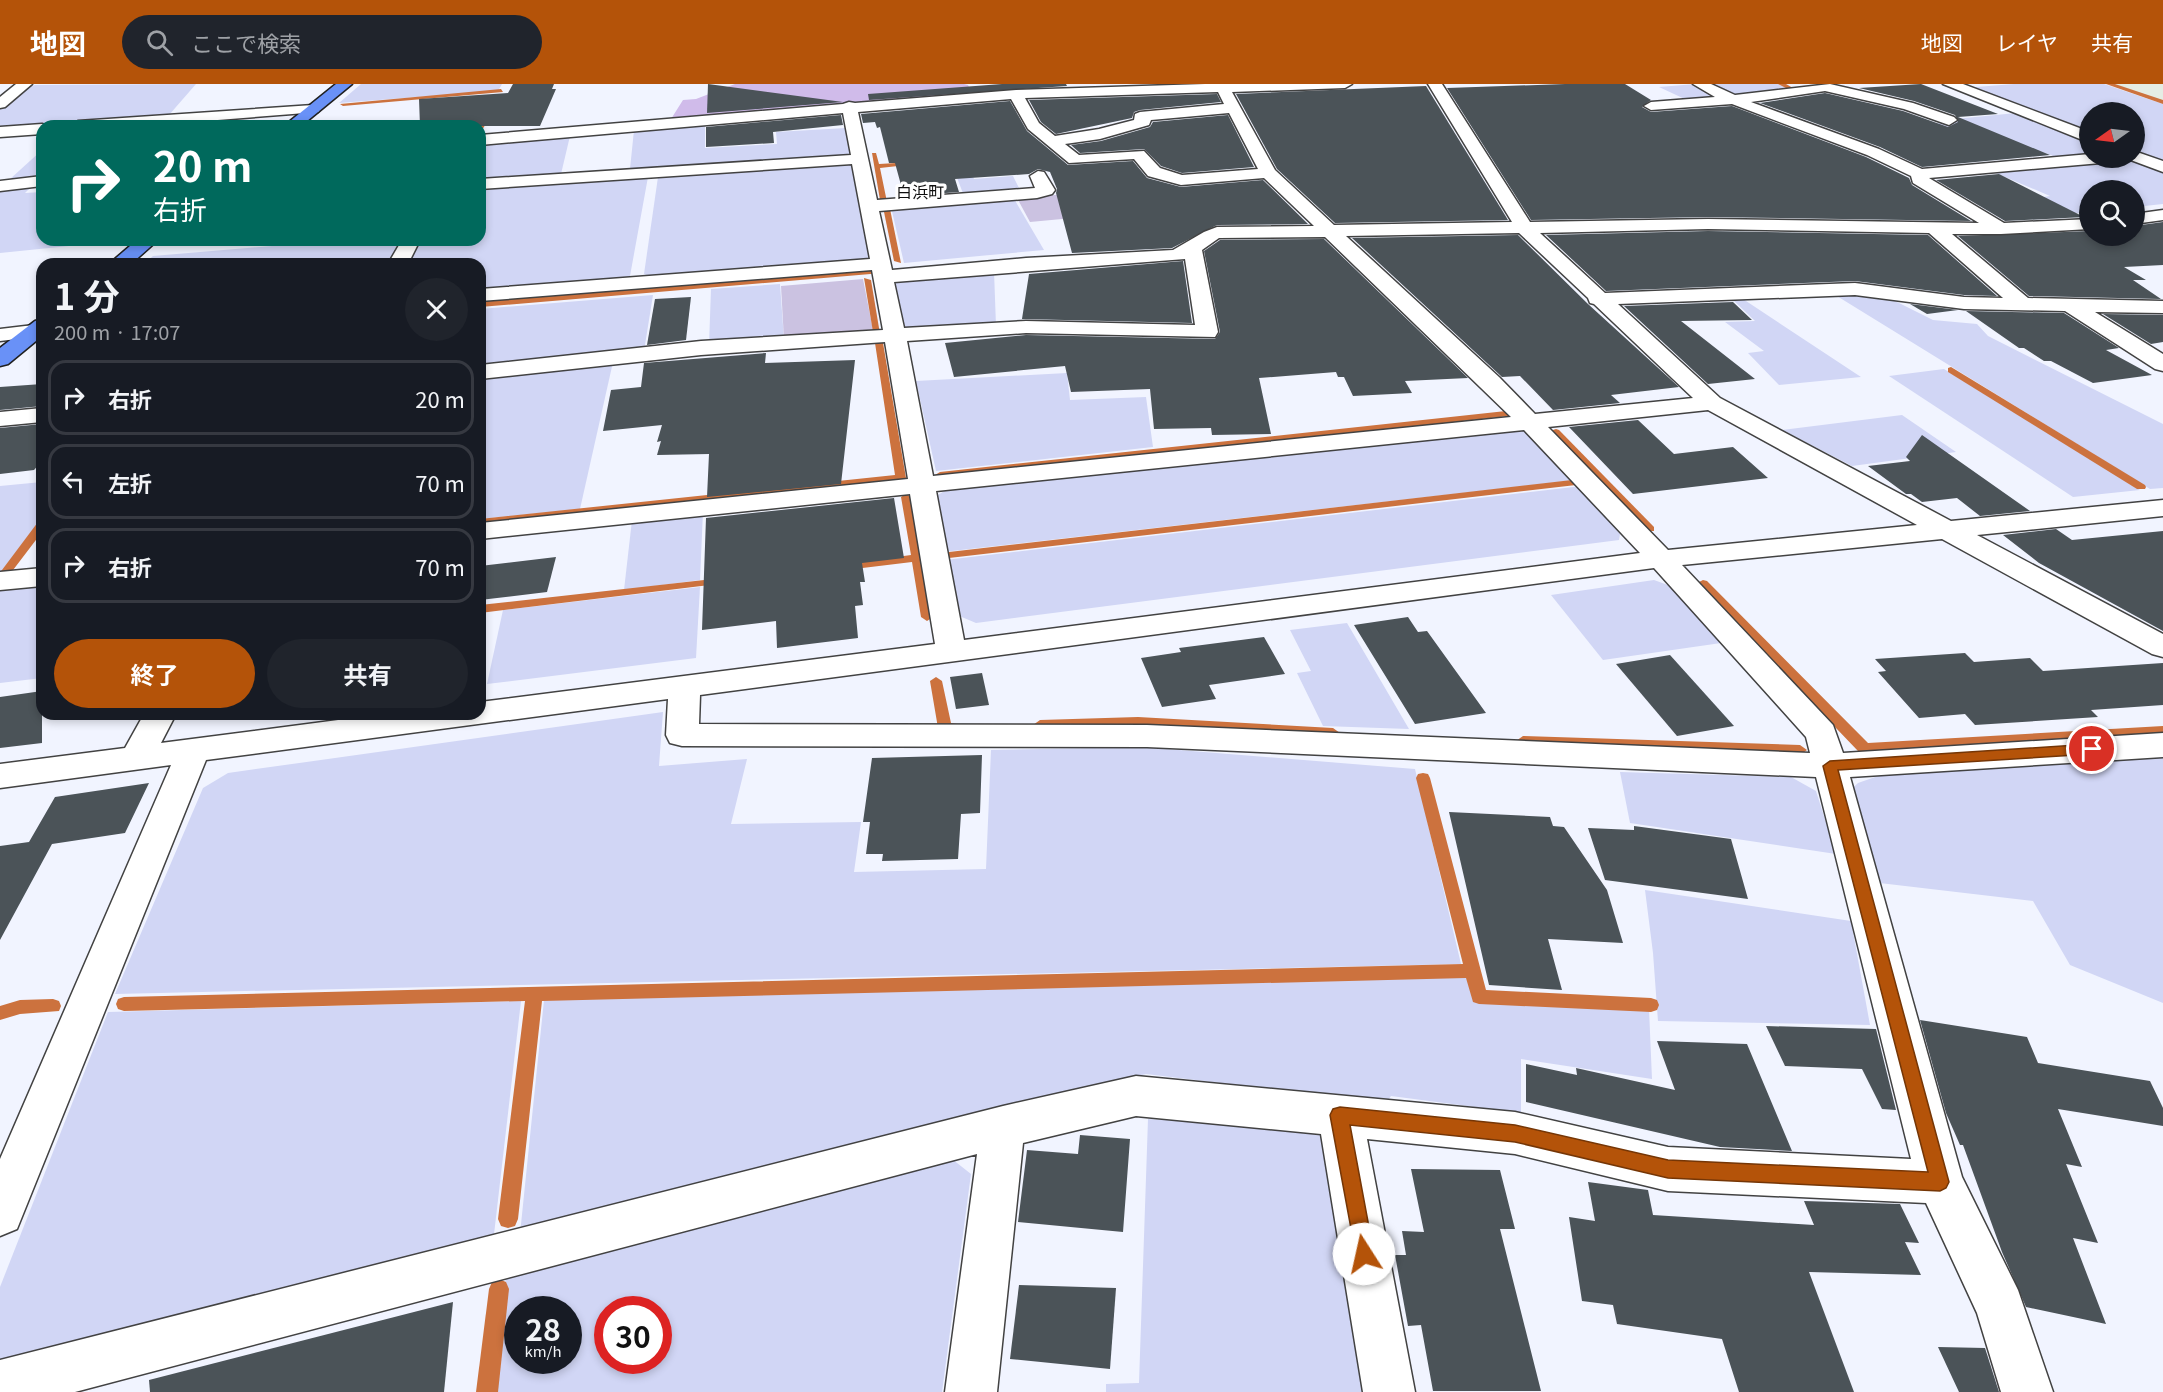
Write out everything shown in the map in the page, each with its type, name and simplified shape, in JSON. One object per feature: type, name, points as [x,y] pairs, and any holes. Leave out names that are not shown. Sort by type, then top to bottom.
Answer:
[{"type":"main road","points":[[299,120],[345,84]]},
{"type":"main road","points":[[126,258],[142,246]]},
{"type":"main road","points":[[0,359],[36,332]]},
{"type":"street","points":[[0,85],[18,84]]},
{"type":"street","points":[[0,104],[25,84]]},
{"type":"street","points":[[486,139],[849,106],[1106,87],[1345,84]]},
{"type":"street","points":[[1435,84],[1525,229],[1597,299],[1712,404],[2163,647]]},
{"type":"street","points":[[1700,84],[1733,100],[1873,152],[1920,174],[2079,160]]},
{"type":"street","points":[[1953,85],[1983,84]]},
{"type":"street","points":[[1953,85],[2079,134]]},
{"type":"street","points":[[1222,86],[1268,173],[1491,382],[1661,559],[1821,733],[1940,1182],[2000,1308],[2027,1392]]},
{"type":"street","points":[[1651,106],[1733,100],[1825,87],[1908,106],[1949,120]]},
{"type":"street","points":[[1016,94],[1029,122],[1076,160],[1138,154],[1154,172],[1180,180],[1268,173]]},
{"type":"street","points":[[849,106],[895,336],[951,651]]},
{"type":"street","points":[[1052,142],[1100,134],[1144,122],[1140,117],[1234,108]]},
{"type":"street","points":[[161,120],[313,109]]},
{"type":"street","points":[[0,132],[36,129]]},
{"type":"street","points":[[486,184],[859,159]]},
{"type":"street","points":[[2145,160],[2163,167]]},
{"type":"street","points":[[1920,174],[1919,179],[2001,229]]},
{"type":"street","points":[[869,206],[1037,193],[1046,190],[1038,176]]},
{"type":"street","points":[[0,186],[36,182]]},
{"type":"street","points":[[2145,217],[2163,215]]},
{"type":"street","points":[[486,295],[1173,256],[1192,251],[1207,236],[1217,233],[1708,224],[2001,229],[2079,225]]},
{"type":"street","points":[[1933,227],[2021,303]]},
{"type":"street","points":[[486,371],[700,348],[1026,327],[1207,332],[1192,251]]},
{"type":"street","points":[[1597,299],[1855,289],[1964,303],[2163,307]]},
{"type":"street","points":[[2068,304],[2163,364]]},
{"type":"street","points":[[0,335],[36,330]]},
{"type":"street","points":[[486,530],[1712,404]]},
{"type":"street","points":[[0,419],[36,416]]},
{"type":"street","points":[[486,712],[1661,559],[2163,508]]},
{"type":"street","points":[[0,581],[36,578]]},
{"type":"street","points":[[685,686],[682,735],[1147,736],[1830,766],[2163,745]]},
{"type":"street","points":[[136,758],[157,720]]},
{"type":"street","points":[[0,776],[423,720]]},
{"type":"street","points":[[0,1213],[195,750]]},
{"type":"street","points":[[0,1386],[1003,1127],[1136,1096],[1515,1133],[1668,1169],[1940,1182]]},
{"type":"street","points":[[1340,1115],[1389,1392]]},
{"type":"street","points":[[972,1392],[1003,1127]]},
{"type":"shaded area","points":[[196,84],[169,115],[99,120],[36,120],[36,124],[0,127],[0,108],[27,87],[35,85]]},
{"type":"shaded area","points":[[361,84],[502,84],[498,91],[339,103]]},
{"type":"shaded area","points":[[735,84],[964,84],[968,85],[972,93],[671,119],[683,100],[696,99]]},
{"type":"shaded area","points":[[1696,84],[1720,99],[1689,101],[1659,87]]},
{"type":"shaded area","points":[[1706,84],[1778,84],[1787,88],[1734,96]]},
{"type":"shaded area","points":[[2014,84],[2104,84],[2163,104],[2163,162],[2145,155],[2145,102],[2079,102],[2079,130],[1974,90],[1976,87]]},
{"type":"shaded area","points":[[2114,84],[2163,84],[2163,101]]},
{"type":"shaded area","points":[[2016,113],[2079,137],[2079,157],[2061,159],[2040,151],[1987,156],[1919,128],[1955,119]]},
{"type":"shaded area","points":[[705,124],[705,148],[777,144],[776,132],[846,128],[850,155],[630,169],[634,130]]},
{"type":"shaded area","points":[[570,136],[561,174],[486,179],[486,143]]},
{"type":"shaded area","points":[[36,155],[36,178],[9,180]]},
{"type":"shaded area","points":[[966,161],[974,179],[1013,176],[1021,192],[964,196],[951,162]]},
{"type":"shaded area","points":[[2079,162],[2079,168],[2145,168],[2145,163],[2163,170],[2163,204],[2145,206],[2145,180],[2079,180],[2079,213],[2065,214],[2031,199],[2050,196],[1991,171]]},
{"type":"shaded area","points":[[852,164],[870,259],[654,278],[644,274],[658,177],[667,174]]},
{"type":"shaded area","points":[[648,177],[630,276],[618,282],[486,293],[486,258],[409,258],[416,246],[486,246],[486,186]]},
{"type":"shaded area","points":[[33,185],[25,193],[36,192],[36,246],[69,246],[0,253],[0,189]]},
{"type":"shaded area","points":[[1079,193],[1094,216],[1030,222],[1017,198]]},
{"type":"shaded area","points":[[1013,197],[1044,250],[904,263],[891,207]]},
{"type":"shaded area","points":[[272,246],[398,246],[392,258],[151,258]]},
{"type":"shaded area","points":[[994,271],[996,326],[918,331],[903,328],[893,282]]},
{"type":"shaded area","points":[[863,279],[874,335],[784,340],[781,286]]},
{"type":"shaded area","points":[[780,284],[784,340],[709,345],[711,289]]},
{"type":"shaded area","points":[[1832,293],[1881,294],[1933,320],[1977,324],[1988,336],[2163,424],[2163,488],[2150,489]]},
{"type":"shaded area","points":[[653,295],[644,351],[486,368],[486,309]]},
{"type":"shaded area","points":[[1743,299],[1861,377],[1779,385],[1748,353],[1764,351],[1725,322],[1755,321],[1733,300]]},
{"type":"shaded area","points":[[613,362],[580,509],[486,518],[486,376]]},
{"type":"shaded area","points":[[1944,369],[2140,490],[2073,497],[1889,376]]},
{"type":"shaded area","points":[[1067,373],[1070,400],[1146,397],[1153,447],[936,471],[916,381]]},
{"type":"shaded area","points":[[1902,415],[1956,452],[1852,466],[1782,430]]},
{"type":"shaded area","points":[[1517,429],[1532,434],[1576,480],[943,552],[933,498],[946,490]]},
{"type":"shaded area","points":[[36,483],[36,528],[0,576],[0,486]]},
{"type":"shaded area","points":[[1582,486],[1621,528],[1619,540],[976,623],[957,615],[945,560]]},
{"type":"shaded area","points":[[703,511],[700,580],[624,590],[632,520]]},
{"type":"shaded area","points":[[1654,580],[1676,588],[1728,642],[1603,660],[1551,595]]},
{"type":"shaded area","points":[[36,585],[36,679],[0,683],[0,589]]},
{"type":"shaded area","points":[[700,587],[696,658],[487,684],[503,610]]},
{"type":"shaded area","points":[[1347,623],[1409,729],[1323,726],[1297,673],[1311,671],[1290,630]]},
{"type":"shaded area","points":[[663,712],[659,766],[747,759],[731,824],[861,822],[854,872],[986,869],[991,750],[1142,747],[1415,769],[1461,964],[115,994],[203,788],[228,773]]},
{"type":"shaded area","points":[[2163,754],[2163,1003],[2070,965],[2033,901],[1871,882],[1846,794],[1858,783],[1878,776]]},
{"type":"shaded area","points":[[1620,772],[1791,777],[1816,791],[1836,854],[1630,823]]},
{"type":"shaded area","points":[[1645,890],[1851,921],[1870,1025],[1658,1021]]},
{"type":"shaded area","points":[[1469,975],[1475,1001],[1649,1009],[1652,1079],[1521,1059],[1521,1113],[1391,1096],[1386,1103],[1146,1074],[520,1234],[544,1000]]},
{"type":"shaded area","points":[[521,1001],[493,1243],[0,1364],[0,1287],[108,1012]]},
{"type":"shaded area","points":[[1148,1119],[1318,1128],[1327,1146],[1365,1392],[1106,1392],[1106,1384],[1139,1383]]},
{"type":"shaded area","points":[[952,1159],[971,1174],[942,1392],[494,1392],[506,1276]]},
{"type":"building","points":[[513,84],[554,84],[552,89],[556,89],[540,126],[486,126],[486,120],[420,120],[419,99],[508,93]]},
{"type":"building","points":[[708,84],[843,102],[707,113]]},
{"type":"building","points":[[1002,84],[1066,84],[1067,86],[869,100],[868,94]]},
{"type":"building","points":[[1625,84],[1651,100],[1642,107],[1651,112],[1732,106],[1866,157],[1909,178],[1912,185],[1971,221],[1708,217],[1531,220],[1447,88]]},
{"type":"building","points":[[1921,84],[1998,114],[1958,117],[2050,155],[1922,167],[1880,147],[1760,103],[1825,93],[1903,111],[1948,127],[1958,122],[1955,115],[1914,101],[1859,88]]},
{"type":"building","points":[[1426,86],[1508,220],[1335,223],[1277,169],[1236,94]]},
{"type":"building","points":[[1217,94],[1221,102],[1140,110],[1134,112],[1132,118],[1056,134],[1041,122],[1029,100]]},
{"type":"building","points":[[1010,101],[1027,131],[1068,165],[1133,161],[1147,178],[1181,187],[1263,180],[1308,224],[1217,225],[1172,248],[1072,253],[1056,193],[1057,189],[1050,172],[1038,169],[1029,174],[955,179],[959,192],[904,196],[895,163],[889,163],[880,127],[877,128],[875,122],[863,123],[861,114]]},
{"type":"building","points":[[841,115],[843,125],[773,132],[774,143],[706,147],[706,127]]},
{"type":"building","points":[[1228,115],[1254,167],[1182,173],[1161,166],[1144,149],[1080,153],[1071,145],[1101,141],[1150,127],[1153,122]]},
{"type":"building","points":[[1999,174],[2079,214],[2079,217],[2005,221],[1936,180]]},
{"type":"building","points":[[2163,222],[2163,265],[2124,267],[2146,280],[2133,280],[2161,299],[2029,296],[1958,236],[2079,231],[2079,246],[2145,246],[2145,224]]},
{"type":"building","points":[[1708,231],[1928,235],[1997,296],[1964,295],[1855,281],[1606,291],[1546,235]]},
{"type":"building","points":[[1518,235],[1588,304],[1679,387],[1611,395],[1620,403],[1553,410],[1520,376],[1502,377],[1352,238]]},
{"type":"building","points":[[1324,239],[1468,378],[1405,381],[1412,393],[1353,396],[1344,377],[1338,377],[1336,372],[1259,378],[1271,434],[1212,435],[1211,428],[1154,429],[1150,389],[1071,392],[1065,366],[954,377],[945,343],[1026,335],[1215,339],[1220,332],[1204,251],[1220,240]]},
{"type":"building","points":[[1183,261],[1192,323],[1022,319],[1029,274]]},
{"type":"building","points":[[691,297],[686,340],[647,345],[655,299]]},
{"type":"building","points":[[1733,302],[1752,320],[1681,321],[1755,379],[1708,384],[1624,306]]},
{"type":"building","points":[[1910,304],[1958,310],[1927,314]]},
{"type":"building","points":[[1966,311],[2064,313],[2119,348],[2106,350],[2152,375],[2093,383],[2051,361],[2044,361],[2024,348],[2019,348]]},
{"type":"building","points":[[2103,314],[2163,315],[2163,342],[2151,344]]},
{"type":"building","points":[[766,353],[765,363],[855,360],[841,484],[707,497],[709,454],[657,455],[661,441],[657,442],[662,425],[603,431],[611,390],[641,387],[644,363]]},
{"type":"building","points":[[36,384],[36,407],[0,410],[0,387]]},
{"type":"building","points":[[1638,420],[1674,454],[1733,447],[1768,478],[1633,494],[1569,427]]},
{"type":"building","points":[[36,425],[36,468],[34,470],[0,474],[0,428]]},
{"type":"building","points":[[1922,435],[2030,511],[1980,516],[1957,498],[1922,502],[1911,494],[1906,494],[1868,466],[1910,461],[1906,457]]},
{"type":"building","points":[[894,498],[904,558],[862,563],[865,582],[860,582],[863,605],[855,606],[858,638],[777,648],[776,621],[702,630],[706,518]]},
{"type":"building","points":[[2056,529],[2072,540],[2163,531],[2163,631],[2039,563],[2003,535]]},
{"type":"building","points":[[556,557],[547,592],[486,599],[486,565]]},
{"type":"building","points":[[1408,617],[1418,632],[1427,631],[1486,713],[1415,724],[1354,625]]},
{"type":"building","points":[[1264,637],[1285,674],[1209,685],[1216,699],[1162,707],[1141,658],[1181,652],[1179,648]]},
{"type":"building","points":[[1965,653],[1974,662],[2030,658],[2043,671],[2163,663],[2163,705],[2091,710],[2098,717],[1975,725],[1965,714],[1919,718],[1878,672],[1886,671],[1875,659]]},
{"type":"building","points":[[1670,655],[1734,726],[1677,736],[1616,664]]},
{"type":"building","points":[[982,673],[989,705],[956,709],[950,677]]},
{"type":"building","points":[[36,692],[36,720],[42,720],[42,743],[0,748],[0,697]]},
{"type":"building","points":[[982,755],[980,813],[961,814],[958,859],[882,861],[883,854],[866,854],[870,822],[863,822],[872,758]]},
{"type":"building","points":[[149,783],[125,833],[52,844],[0,940],[0,846],[29,842],[55,797]]},
{"type":"building","points":[[1449,812],[1550,817],[1553,826],[1564,827],[1607,890],[1623,943],[1548,939],[1562,990],[1489,985]]},
{"type":"building","points":[[1634,826],[1731,839],[1748,899],[1605,880],[1588,828],[1634,830]]},
{"type":"building","points":[[1920,1020],[2027,1037],[2038,1063],[2150,1081],[2163,1108],[2163,1126],[2058,1109],[2082,1167],[2066,1164],[2098,1243],[2073,1238],[2106,1324],[2026,1307],[2002,1252],[1963,1145],[1960,1145],[1946,1113]]},
{"type":"building","points":[[1766,1026],[1876,1029],[1896,1110],[1882,1109],[1862,1069],[1785,1066]]},
{"type":"building","points":[[1657,1041],[1747,1044],[1792,1151],[1720,1147],[1526,1102],[1526,1064],[1577,1075],[1576,1068],[1675,1090]]},
{"type":"building","points":[[1080,1135],[1130,1139],[1123,1232],[1018,1222],[1027,1150],[1078,1154]]},
{"type":"building","points":[[1411,1169],[1500,1170],[1515,1229],[1500,1229],[1541,1391],[1433,1391],[1421,1325],[1408,1326],[1395,1255],[1406,1255],[1402,1231],[1424,1232]]},
{"type":"building","points":[[1588,1182],[1648,1190],[1653,1215],[1814,1225],[1804,1201],[1900,1204],[1919,1243],[1905,1242],[1921,1275],[1809,1272],[1854,1392],[1739,1392],[1722,1339],[1617,1324],[1613,1305],[1582,1301],[1569,1217],[1595,1221]]},
{"type":"building","points":[[1019,1285],[1116,1288],[1110,1369],[1010,1359]]},
{"type":"building","points":[[453,1302],[444,1392],[150,1392],[149,1380]]},
{"type":"building","points":[[1938,1347],[1985,1348],[1999,1392],[1959,1392]]},
{"type":"waterway","points":[[1781,84],[1790,88]]},
{"type":"waterway","points":[[2109,84],[2163,102]]},
{"type":"waterway","points":[[343,104],[501,91]]},
{"type":"waterway","points":[[486,120],[492,110]]},
{"type":"waterway","points":[[0,129],[36,126]]},
{"type":"waterway","points":[[874,154],[884,200]]},
{"type":"waterway","points":[[877,166],[913,164]]},
{"type":"waterway","points":[[886,209],[898,261]]},
{"type":"waterway","points":[[486,304],[891,270]]},
{"type":"waterway","points":[[867,280],[877,332]]},
{"type":"waterway","points":[[486,521],[901,478],[879,343]]},
{"type":"waterway","points":[[1951,370],[2141,487]]},
{"type":"waterway","points":[[940,475],[1506,414]]},
{"type":"waterway","points":[[1556,432],[1650,529]]},
{"type":"waterway","points":[[949,555],[1572,483]]},
{"type":"waterway","points":[[906,497],[917,558]]},
{"type":"waterway","points":[[6,572],[36,532]]},
{"type":"waterway","points":[[846,567],[917,558]]},
{"type":"waterway","points":[[917,558],[927,617]]},
{"type":"waterway","points":[[486,608],[722,581]]},
{"type":"waterway","points":[[1703,583],[1865,748]]},
{"type":"waterway","points":[[936,681],[945,728],[958,728]]},
{"type":"waterway","points":[[1040,725],[1138,722],[1333,733]]},
{"type":"waterway","points":[[1865,748],[2163,731]]},
{"type":"waterway","points":[[1523,741],[1800,750]]},
{"type":"waterway","points":[[1423,778],[1473,971]]},
{"type":"waterway","points":[[124,1004],[1473,971]]},
{"type":"waterway","points":[[1473,971],[1479,997],[1651,1005]]},
{"type":"waterway","points":[[508,1219],[534,994]]},
{"type":"waterway","points":[[0,1013],[20,1007],[53,1006]]},
{"type":"waterway","points":[[487,1392],[499,1289]]},
{"type":"district","name":"白浜町","points":[[920,191]]},
{"type":"route","points":[[1364,1254],[1340,1115],[1515,1133],[1668,1169],[1940,1182],[1830,766],[2092,749]]}]
